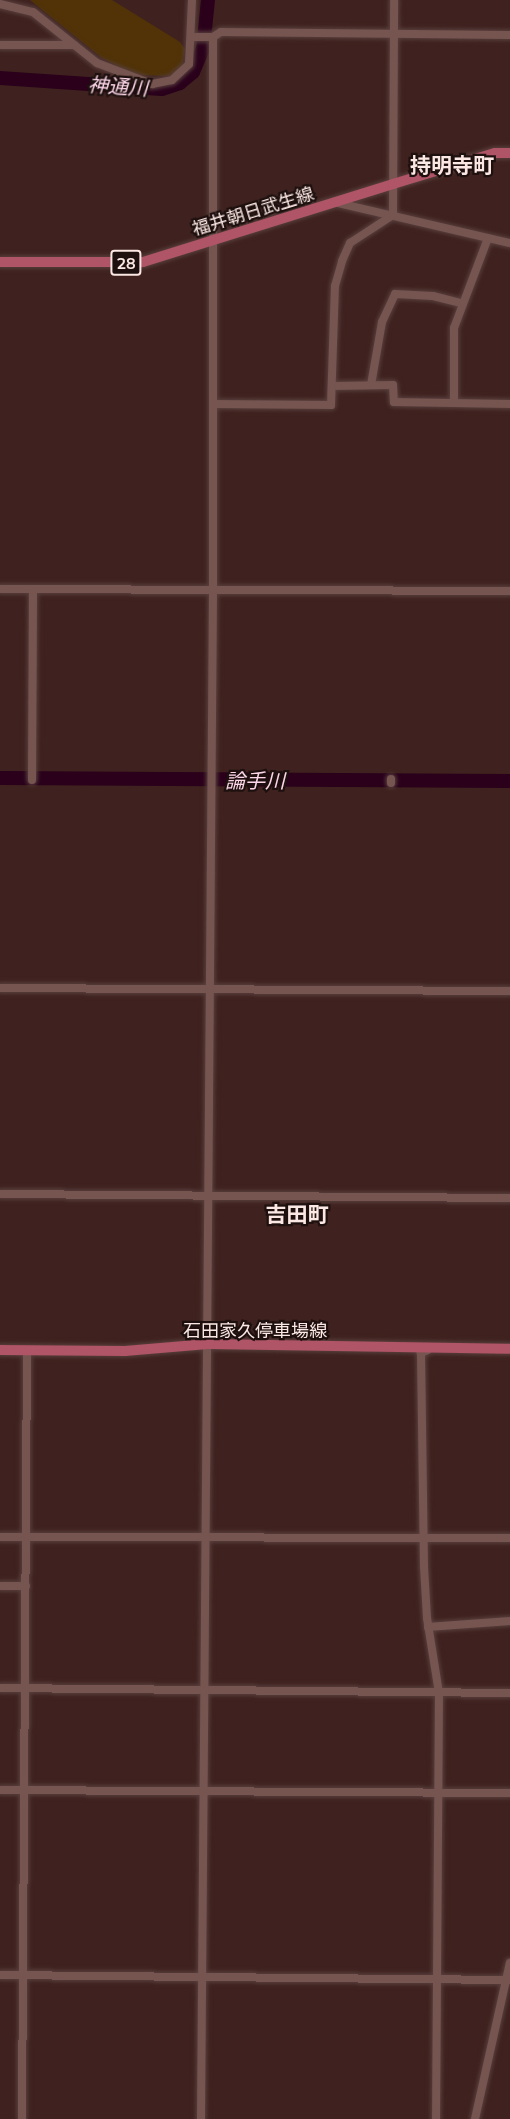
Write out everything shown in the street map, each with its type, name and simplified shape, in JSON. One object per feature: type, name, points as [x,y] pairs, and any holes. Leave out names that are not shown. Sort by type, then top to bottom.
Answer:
[{"type":"main road","name":"福井朝日武生線","points":[[0,262],[143,262],[495,153],[510,153]]},
{"type":"main road","name":"石田家久停車場線","points":[[0,1350],[125,1351],[208,1344],[428,1350],[510,1349]]},
{"type":"street","points":[[0,4],[33,12],[112,71],[152,84],[180,75],[189,64],[196,36],[192,0]]},
{"type":"street","points":[[393,215],[394,0]]},
{"type":"street","points":[[196,36],[213,37],[221,32],[510,35]]},
{"type":"street","points":[[201,2119],[212,782],[213,37]]},
{"type":"street","points":[[0,45],[75,45]]},
{"type":"street","points":[[338,203],[510,243]]},
{"type":"street","points":[[214,404],[331,405],[335,286],[342,261],[350,243],[393,215]]},
{"type":"street","points":[[454,403],[454,328],[488,238]]},
{"type":"street","points":[[371,385],[382,322],[395,294],[434,296],[462,303]]},
{"type":"street","points":[[332,386],[393,385],[394,402],[510,404]]},
{"type":"street","points":[[0,589],[510,591]]},
{"type":"street","points":[[32,779],[33,589]]},
{"type":"street","points":[[0,988],[510,991]]},
{"type":"street","points":[[0,1194],[510,1198]]},
{"type":"street","points":[[428,1350],[420,1353],[428,1627],[439,1693],[436,2119]]},
{"type":"street","points":[[22,2119],[27,1351]]},
{"type":"street","points":[[0,1537],[424,1536],[510,1538]]},
{"type":"street","points":[[0,1586],[26,1586]]},
{"type":"street","points":[[428,1627],[510,1621]]},
{"type":"street","points":[[0,1688],[510,1693]]},
{"type":"street","points":[[0,1790],[510,1794]]},
{"type":"street","points":[[475,2119],[510,1963]]},
{"type":"street","points":[[0,1975],[508,1979]]},
{"type":"shaded area","points":[[30,0],[112,0],[180,42],[185,49],[182,67],[169,76],[135,75],[102,58]]},
{"type":"waterway","name":"神通川","points":[[0,78],[162,89],[180,83],[193,72],[203,49],[208,0]]},
{"type":"waterway","name":"論手川","points":[[0,778],[510,781]]},
{"type":"district","name":"持明寺町","points":[[452,165]]},
{"type":"district","name":"吉田町","points":[[297,1214]]}]
